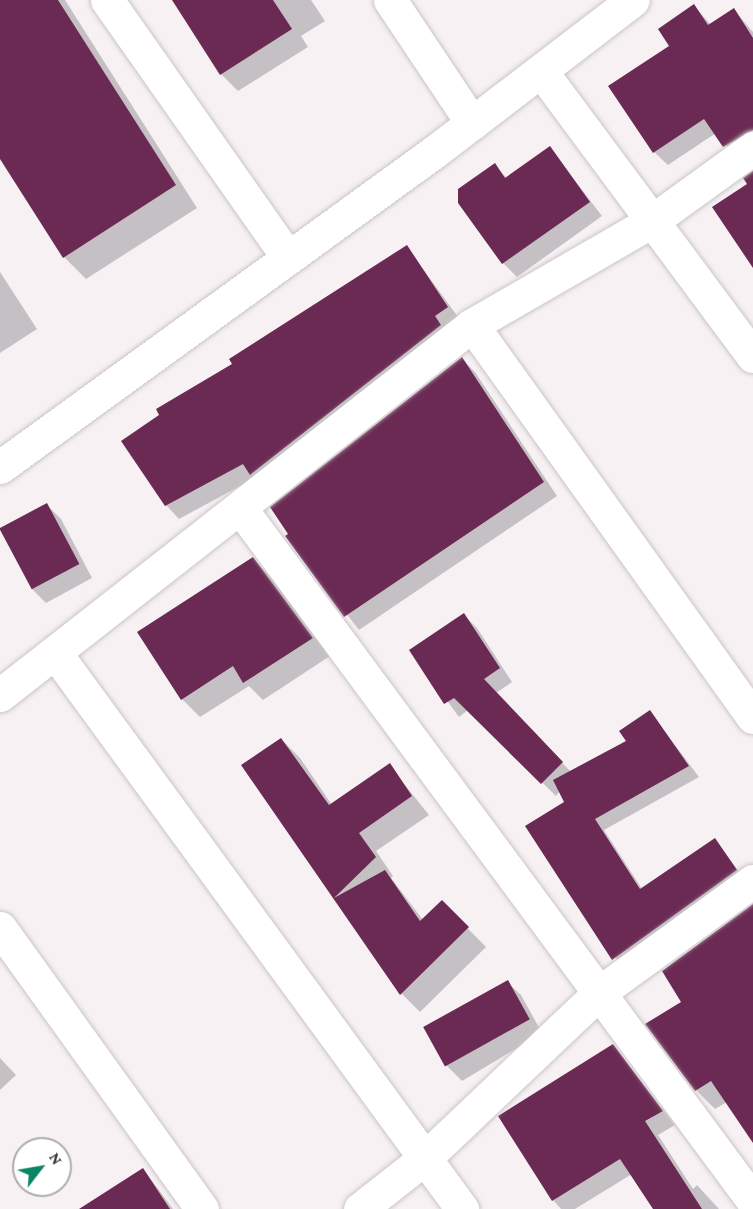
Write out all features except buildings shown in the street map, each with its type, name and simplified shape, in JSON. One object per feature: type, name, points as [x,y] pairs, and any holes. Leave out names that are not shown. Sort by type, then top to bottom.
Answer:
[{"type":"street","points":[[107,0],[288,258]]},
{"type":"street","points":[[390,0],[472,123]]},
{"type":"street","points":[[0,467],[472,123],[633,0]]},
{"type":"street","points":[[541,71],[753,356]]},
{"type":"street","points":[[0,695],[241,509],[472,325],[652,221],[753,148]]},
{"type":"street","points":[[472,325],[753,717]]},
{"type":"street","points":[[241,509],[753,1201]]},
{"type":"street","points":[[56,654],[462,1209]]},
{"type":"street","points":[[360,1209],[425,1158],[600,992],[753,881]]},
{"type":"street","points":[[0,928],[202,1209]]}]
